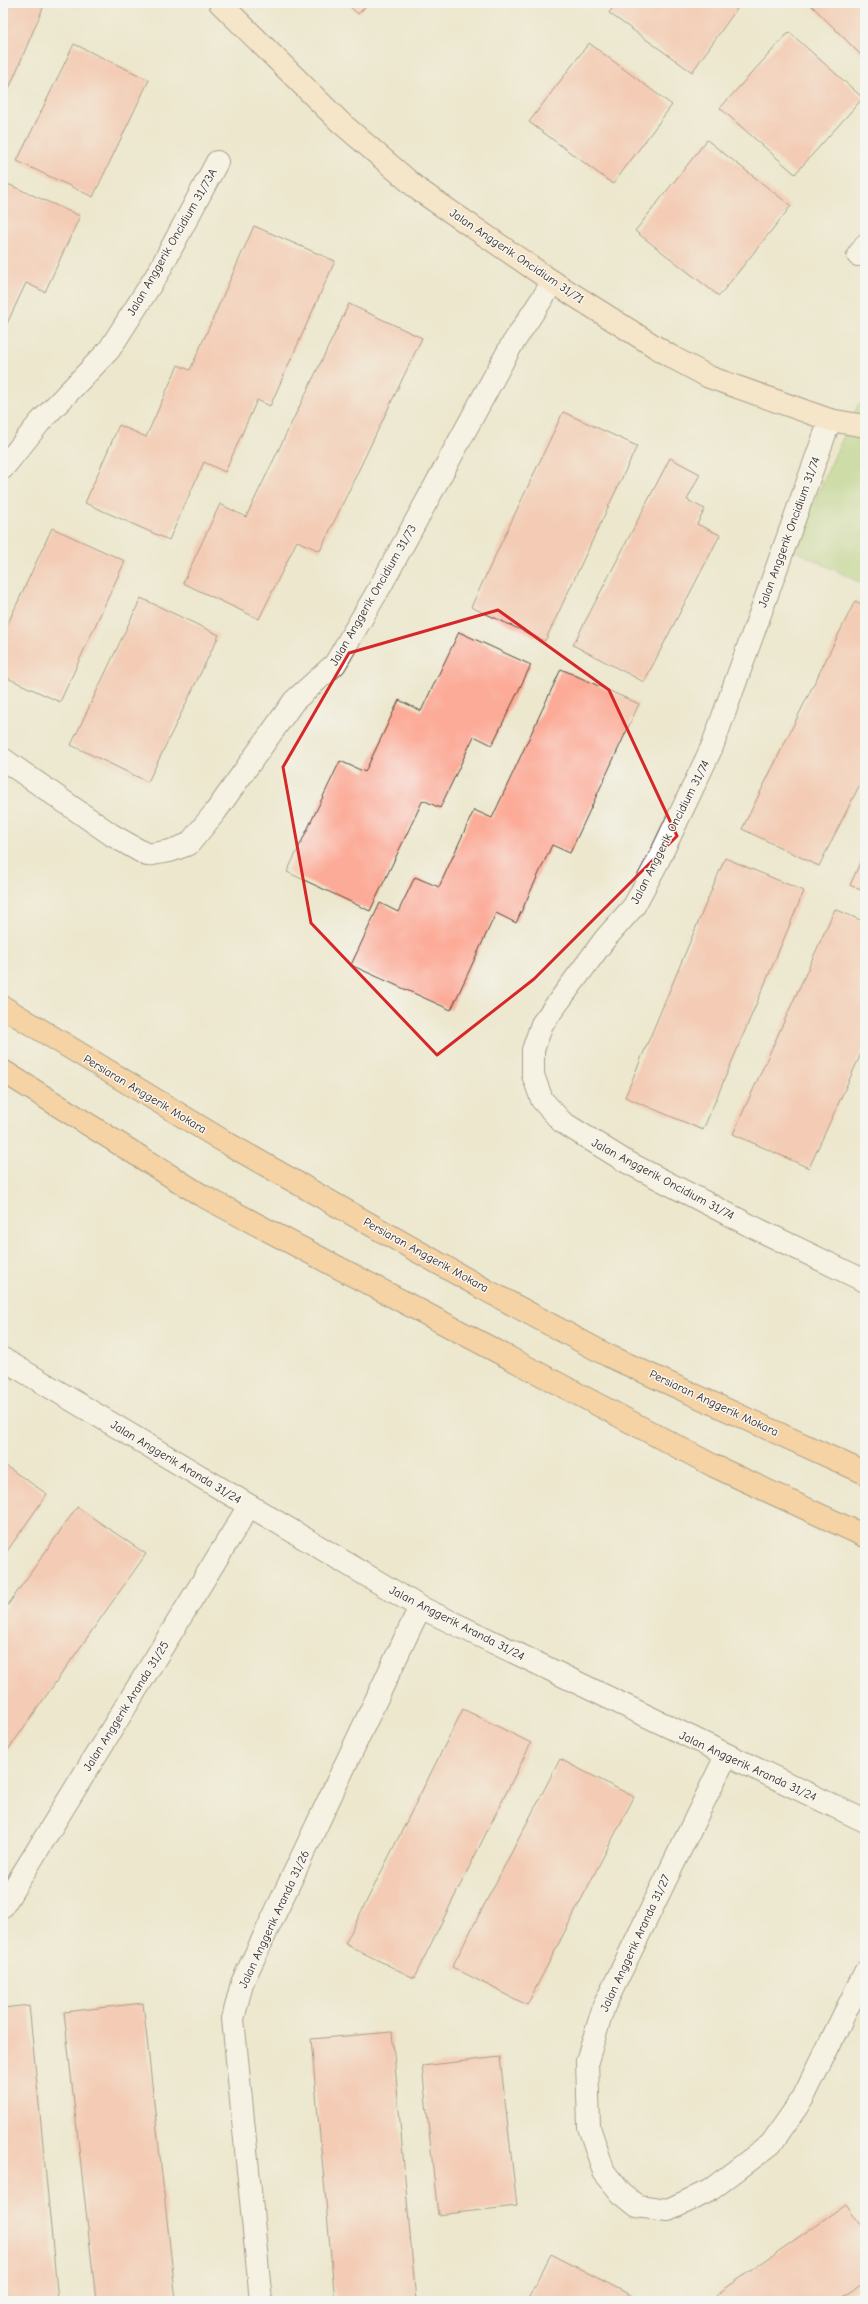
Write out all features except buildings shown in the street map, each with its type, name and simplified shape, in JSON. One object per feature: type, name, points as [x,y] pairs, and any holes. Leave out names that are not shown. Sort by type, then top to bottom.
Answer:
[{"type":"main road","name":"Persiaran Anggerik Mokara","points":[[3,1007],[225,1142],[491,1292],[607,1355],[865,1473]]},
{"type":"main road","points":[[3,1071],[201,1195],[700,1459],[865,1536]]},
{"type":"street","name":"Jalan Anggerik Oncidium 31/71","points":[[220,3],[340,122],[419,190],[553,282],[670,356],[709,377],[830,420],[865,426]]},
{"type":"street","name":"Jalan Anggerik Oncidium 31/73A","points":[[3,468],[40,422],[109,350],[158,273],[217,162]]},
{"type":"street","name":"Jalan Anggerik Oncidium 31/73","points":[[3,758],[112,835],[146,855],[170,851],[189,844],[216,811],[294,700],[335,664],[380,587],[511,346],[553,282]]},
{"type":"street","name":"Jalan Anggerik Oncidium 31/74","points":[[830,420],[712,747],[657,863],[634,906],[605,939],[542,1024],[533,1050],[533,1076],[542,1100],[562,1122],[619,1158],[749,1225],[865,1281]]},
{"type":"street","name":"Jalan Anggerik Aranda 31/24","points":[[3,1359],[420,1607],[726,1756],[865,1821]]},
{"type":"street","name":"Jalan Anggerik Aranda 31/25","points":[[3,1906],[249,1506]]},
{"type":"street","name":"Jalan Anggerik Aranda 31/26","points":[[261,2301],[233,2019],[242,1983],[420,1607]]},
{"type":"street","name":"Jalan Anggerik Aranda 31/27","points":[[726,1756],[604,2006],[587,2061],[589,2127],[604,2172],[621,2193],[636,2206],[668,2210],[709,2191],[771,2144],[803,2098],[865,1972]]},
{"type":"highlighted area","points":[[498,610],[609,690],[677,836],[534,979],[437,1055],[311,923],[283,767],[349,653]]},
{"type":"green space","points":[[858,405],[865,405],[865,585],[792,549]]}]
